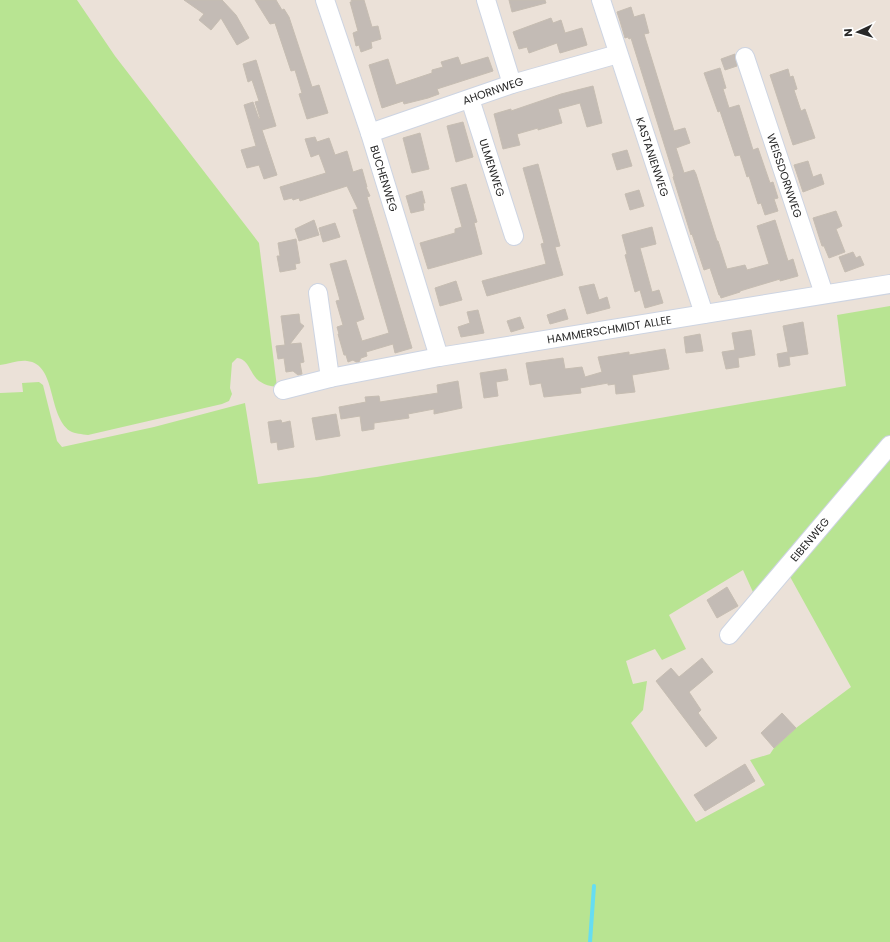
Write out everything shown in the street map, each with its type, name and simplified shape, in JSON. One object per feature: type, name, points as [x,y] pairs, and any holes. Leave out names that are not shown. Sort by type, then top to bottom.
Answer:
[{"type":"street","name":"BUCHENWEG","points":[[325,0],[370,134],[439,357]]},
{"type":"street","points":[[486,0],[512,84]]},
{"type":"street","name":"KASTANIENWEG","points":[[601,0],[704,314]]},
{"type":"street","name":"AHORNWEG","points":[[370,134],[512,84],[618,54]]},
{"type":"street","name":"WEISSDORNWEG","points":[[745,57],[824,294]]},
{"type":"street","name":"ULMENWEG","points":[[470,99],[514,236]]},
{"type":"street","name":"HAMMERSCHMIDT ALLEE","points":[[283,390],[330,378],[439,357],[890,284]]},
{"type":"street","points":[[318,293],[330,378]]},
{"type":"street","name":"EIBENWEG","points":[[729,635],[890,445]]},
{"type":"green space","points":[[0,0],[77,0],[115,56],[259,243],[277,387],[259,381],[247,364],[241,359],[237,358],[232,363],[230,388],[232,394],[229,401],[222,404],[88,435],[72,432],[63,424],[58,414],[48,380],[37,364],[24,361],[0,365]]},
{"type":"green space","points":[[890,306],[890,439],[757,601],[743,570],[669,615],[686,649],[662,660],[655,649],[626,661],[633,684],[647,681],[643,710],[631,723],[696,822],[765,785],[750,760],[770,754],[774,748],[796,728],[851,687],[788,573],[890,449],[890,942],[0,942],[0,393],[23,392],[22,383],[39,382],[43,385],[57,441],[62,447],[154,427],[245,403],[258,484],[317,477],[846,386],[837,315]]},
{"type":"building","points":[[184,0],[222,0],[236,15],[249,38],[237,45],[221,18],[211,30],[199,20],[204,14]]},
{"type":"building","points":[[255,0],[276,0],[282,10],[284,9],[289,17],[312,87],[319,85],[328,113],[307,119],[299,94],[302,93],[295,70],[291,71],[275,23],[270,24]]},
{"type":"building","points":[[351,0],[364,0],[372,27],[378,26],[381,39],[371,42],[372,48],[361,52],[359,45],[356,46],[353,33],[358,31],[350,2],[352,2]]},
{"type":"building","points":[[509,0],[545,0],[546,3],[512,12]]},
{"type":"building","points":[[631,7],[634,17],[644,14],[649,33],[644,34],[674,131],[685,128],[690,143],[676,148],[684,173],[694,170],[696,174],[727,269],[745,265],[747,270],[769,264],[757,226],[775,220],[788,261],[793,259],[798,276],[780,281],[780,279],[721,298],[719,295],[710,268],[704,270],[692,234],[691,235],[631,38],[625,38],[617,12]]},
{"type":"building","points":[[551,18],[553,23],[561,20],[565,33],[582,28],[587,45],[560,53],[557,43],[529,53],[527,47],[519,49],[513,32]]},
{"type":"building","points":[[735,54],[737,66],[725,70],[721,59]]},
{"type":"building","points":[[458,57],[461,65],[488,57],[493,71],[437,89],[439,94],[428,98],[404,104],[403,101],[382,108],[369,65],[388,59],[396,85],[432,73],[432,70],[443,67],[441,62]]},
{"type":"building","points":[[256,60],[276,126],[262,130],[277,175],[264,179],[259,165],[247,168],[241,150],[256,146],[244,105],[253,102],[259,119],[260,118],[255,102],[259,101],[252,80],[248,82],[243,64]]},
{"type":"building","points":[[720,68],[726,88],[723,89],[729,108],[739,105],[753,150],[758,148],[770,183],[773,182],[778,198],[774,199],[778,211],[765,215],[761,203],[758,204],[749,176],[747,177],[740,155],[735,156],[720,111],[718,112],[704,73]]},
{"type":"building","points":[[788,69],[790,77],[793,76],[797,89],[794,90],[801,111],[805,109],[815,138],[793,145],[770,75]]},
{"type":"building","points":[[593,86],[602,123],[587,127],[580,103],[558,109],[562,123],[517,134],[520,145],[503,149],[494,114],[511,109],[511,111],[561,94]]},
{"type":"building","points":[[463,122],[473,157],[456,162],[447,126]]},
{"type":"building","points":[[420,133],[429,169],[412,173],[403,138]]},
{"type":"building","points":[[315,137],[317,142],[329,138],[335,155],[347,151],[353,172],[362,169],[366,187],[370,196],[367,197],[412,348],[395,353],[393,344],[366,352],[367,356],[361,358],[359,362],[353,360],[348,362],[346,355],[344,355],[337,327],[343,325],[336,301],[340,300],[330,264],[346,260],[364,319],[356,322],[362,341],[389,333],[353,210],[358,209],[347,186],[300,201],[299,198],[284,200],[280,187],[326,173],[319,154],[311,157],[305,139]]},
{"type":"building","points":[[627,150],[632,166],[617,170],[612,154]]},
{"type":"building","points":[[808,161],[813,177],[821,174],[824,184],[803,192],[794,165]]},
{"type":"building","points":[[538,164],[560,246],[555,247],[563,275],[487,296],[482,281],[546,264],[541,244],[544,243],[523,168]]},
{"type":"building","points":[[466,184],[477,222],[474,223],[482,254],[428,269],[420,243],[455,233],[455,229],[462,227],[451,188]]},
{"type":"building","points":[[639,190],[644,206],[630,210],[625,194]]},
{"type":"building","points":[[422,191],[425,203],[423,203],[424,210],[411,213],[406,196]]},
{"type":"building","points":[[836,211],[842,226],[836,229],[845,252],[829,258],[824,246],[822,246],[813,218]]},
{"type":"building","points":[[314,220],[319,235],[299,241],[295,229]]},
{"type":"building","points":[[335,223],[340,237],[323,242],[319,228]]},
{"type":"building","points":[[652,227],[656,244],[640,248],[652,292],[659,290],[663,303],[645,308],[640,290],[635,292],[625,255],[627,254],[622,235]]},
{"type":"building","points":[[296,239],[300,263],[295,264],[296,269],[280,272],[277,256],[280,256],[278,243]]},
{"type":"building","points":[[853,252],[856,258],[860,256],[864,265],[845,272],[839,257]]},
{"type":"building","points":[[456,281],[462,300],[440,306],[435,288]]},
{"type":"building","points":[[594,284],[599,300],[607,297],[610,308],[587,314],[579,287]]},
{"type":"building","points":[[565,309],[568,319],[550,324],[547,315]]},
{"type":"building","points":[[478,310],[484,333],[461,337],[458,327],[470,323],[467,312]]},
{"type":"building","points":[[299,314],[300,323],[304,326],[290,344],[301,343],[304,362],[300,363],[302,374],[298,375],[293,371],[286,372],[284,358],[278,359],[276,346],[285,345],[281,316]]},
{"type":"building","points":[[520,317],[524,328],[511,332],[507,321]]},
{"type":"building","points":[[803,322],[808,354],[789,357],[790,365],[779,367],[777,354],[788,352],[783,326]]},
{"type":"building","points":[[751,330],[755,355],[738,358],[739,367],[726,369],[722,352],[735,350],[732,333]]},
{"type":"building","points":[[700,334],[703,351],[686,353],[684,337]]},
{"type":"building","points":[[665,349],[669,369],[632,375],[635,392],[616,394],[615,384],[608,385],[608,383],[580,388],[581,393],[544,397],[541,383],[530,385],[526,363],[563,358],[565,369],[582,367],[585,377],[602,372],[598,357],[629,352],[629,355]]},
{"type":"building","points":[[506,369],[508,380],[496,382],[498,396],[484,398],[480,373]]},
{"type":"building","points":[[458,381],[462,408],[434,414],[434,409],[408,414],[409,418],[374,423],[374,429],[362,431],[360,416],[341,419],[339,407],[366,402],[365,397],[379,396],[380,402],[438,393],[437,385]]},
{"type":"building","points":[[336,414],[340,436],[316,440],[312,418]]},
{"type":"building","points":[[281,420],[282,423],[290,421],[294,447],[278,450],[277,442],[271,443],[268,422]]},
{"type":"building","points":[[727,587],[738,606],[717,618],[707,600]]},
{"type":"building","points":[[702,658],[713,672],[689,692],[701,710],[698,713],[717,738],[706,747],[656,681],[671,668],[679,677]]},
{"type":"building","points":[[782,713],[796,728],[774,748],[761,733]]},
{"type":"building","points":[[745,764],[755,781],[705,811],[694,795]]},
{"type":"waterway","points":[[590,942],[594,886]]}]
